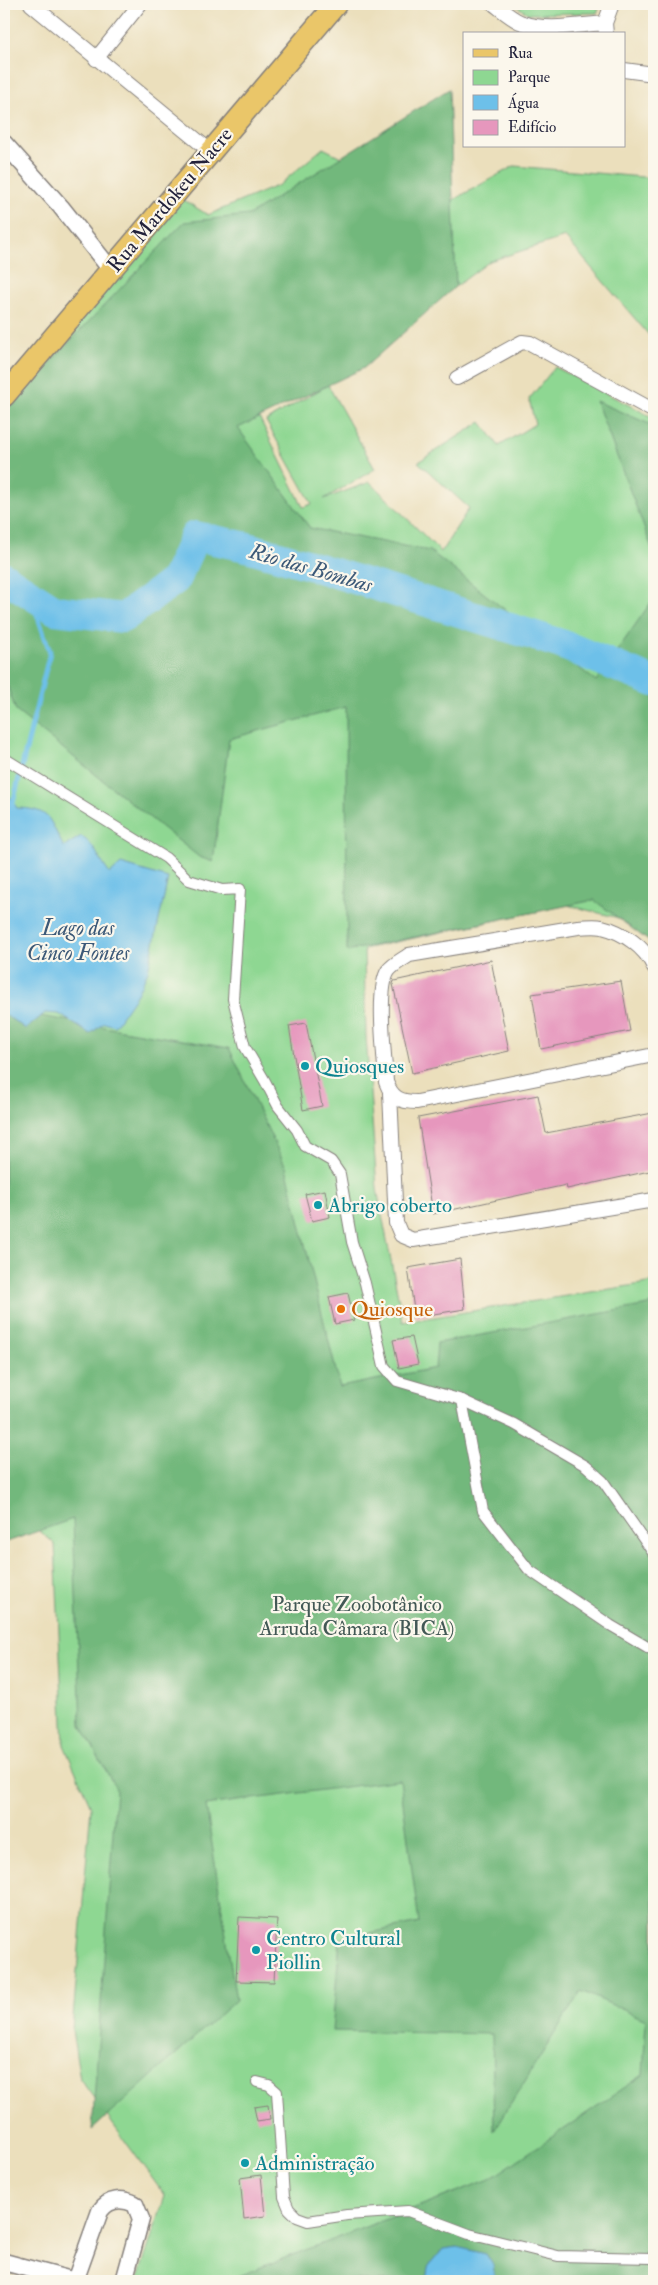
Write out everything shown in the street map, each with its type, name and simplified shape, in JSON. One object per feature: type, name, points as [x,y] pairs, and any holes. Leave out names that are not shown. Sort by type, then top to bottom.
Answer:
[{"type":"main road","name":"Rua Mardokeu Nacre","points":[[4,396],[112,271],[210,151],[336,4]]},
{"type":"street","points":[[31,4],[210,151]]},
{"type":"street","points":[[96,58],[140,4]]},
{"type":"street","points":[[494,4],[517,21],[528,25],[605,28],[612,4]]},
{"type":"street","points":[[626,70],[654,74]]},
{"type":"street","points":[[4,142],[62,207],[112,271]]},
{"type":"street","points":[[458,378],[522,342],[530,342],[654,411]]},
{"type":"street","points":[[8,761],[166,858],[189,880],[222,890],[240,889],[233,999],[245,1047],[278,1106],[297,1130],[305,1146],[331,1160],[340,1174],[352,1242],[367,1290],[384,1366],[397,1381],[462,1400],[514,1424],[586,1466],[603,1481],[654,1554]]},
{"type":"street","points":[[654,968],[651,960],[637,944],[622,935],[600,926],[578,927],[409,955],[388,970],[384,979],[382,994],[386,1082],[390,1093],[396,1223],[401,1235],[413,1240],[654,1200]]},
{"type":"street","points":[[390,1093],[396,1099],[406,1102],[417,1102],[654,1055]]},
{"type":"street","points":[[462,1400],[483,1511],[529,1570],[610,1625],[654,1651]]},
{"type":"street","points":[[257,2082],[269,2084],[277,2092],[284,2197],[289,2209],[297,2217],[308,2221],[320,2221],[347,2215],[408,2211],[469,2234],[558,2256],[652,2258],[654,2256]]},
{"type":"street","points":[[4,2262],[75,2281],[100,2211],[108,2202],[118,2200],[135,2204],[141,2219],[124,2281]]},
{"type":"green space","points":[[513,4],[601,4],[597,13],[529,14]]},
{"type":"green space","points":[[449,89],[456,286],[364,368],[238,428],[310,528],[430,551],[596,681],[654,598],[654,945],[594,900],[347,951],[346,707],[229,739],[213,862],[199,857],[16,711],[4,676],[4,410],[184,222],[249,215]]},
{"type":"green space","name":"Parque Zoobotânico Arruda Câmara (BICA)","points":[[323,148],[361,167],[358,253],[514,166],[654,178],[654,341],[565,237],[490,261],[334,377],[259,417],[303,507],[312,504],[266,421],[328,385],[375,469],[324,499],[370,482],[441,552],[469,508],[418,462],[481,422],[499,446],[535,424],[529,399],[555,367],[654,418],[654,945],[619,918],[567,905],[364,949],[366,1036],[377,1189],[403,1322],[654,1282],[654,2281],[137,2281],[165,2196],[80,2079],[72,2030],[91,1807],[64,1745],[55,1544],[4,1501],[4,400],[179,197],[208,215],[279,185]]},
{"type":"green space","points":[[596,401],[654,426],[654,554]]},
{"type":"green space","points":[[4,1010],[229,1048],[286,1167],[340,1387],[435,1368],[437,1343],[654,1304],[654,2281],[225,2281],[490,2179],[643,2075],[646,2020],[581,1991],[494,2131],[492,2034],[332,2031],[340,1939],[419,1923],[400,1780],[206,1805],[236,2000],[92,2130],[116,1789],[81,1725],[73,1519],[4,1543]]},
{"type":"water","name":"Lago das Cinco Fontes","points":[[4,788],[17,808],[37,811],[48,818],[64,847],[81,836],[86,840],[110,874],[121,864],[168,878],[148,971],[137,994],[115,1026],[104,1023],[90,1034],[59,1014],[45,1013],[26,1029],[4,1014]]},
{"type":"water","points":[[457,2247],[486,2254],[493,2265],[495,2281],[426,2281],[428,2267],[443,2249]]},
{"type":"building","points":[[491,960],[509,1051],[412,1073],[393,984],[394,981]]},
{"type":"building","points":[[621,981],[630,1031],[541,1049],[532,994]]},
{"type":"building","name":"Quiosques","points":[[306,1023],[322,1106],[303,1110],[289,1026]]},
{"type":"building","points":[[538,1095],[546,1133],[653,1113],[654,1170],[567,1189],[566,1185],[433,1214],[418,1118]]},
{"type":"building","name":"Abrigo coberto","points":[[325,1190],[330,1217],[312,1221],[305,1194]]},
{"type":"building","points":[[460,1259],[465,1309],[415,1317],[408,1268]]},
{"type":"building","name":"Quiosque","points":[[348,1293],[354,1320],[335,1324],[329,1297]]},
{"type":"building","points":[[412,1337],[418,1364],[399,1368],[393,1340]]},
{"type":"building","name":"Centro Cultural Piollin","points":[[239,1917],[277,1919],[274,1982],[236,1981]]},
{"type":"building","name":"Administração","points":[[268,2105],[270,2119],[257,2121],[254,2107]]},
{"type":"building","name":"Administração","points":[[261,2175],[265,2216],[244,2219],[240,2178]]},
{"type":"waterway","name":"Rio das Bombas","points":[[4,577],[55,610],[123,618],[175,580],[195,536],[247,547],[303,563],[561,644],[654,682]]},
{"type":"waterway","points":[[12,807],[50,652],[30,594]]},
{"type":"place","name":"Quiosques","points":[[305,1066]]},
{"type":"place","name":"Abrigo coberto","points":[[318,1205]]},
{"type":"place","name":"Quiosque","points":[[341,1309]]},
{"type":"place","name":"Centro Cultural Piollin","points":[[256,1950]]},
{"type":"place","name":"Administração","points":[[245,2163]]}]
